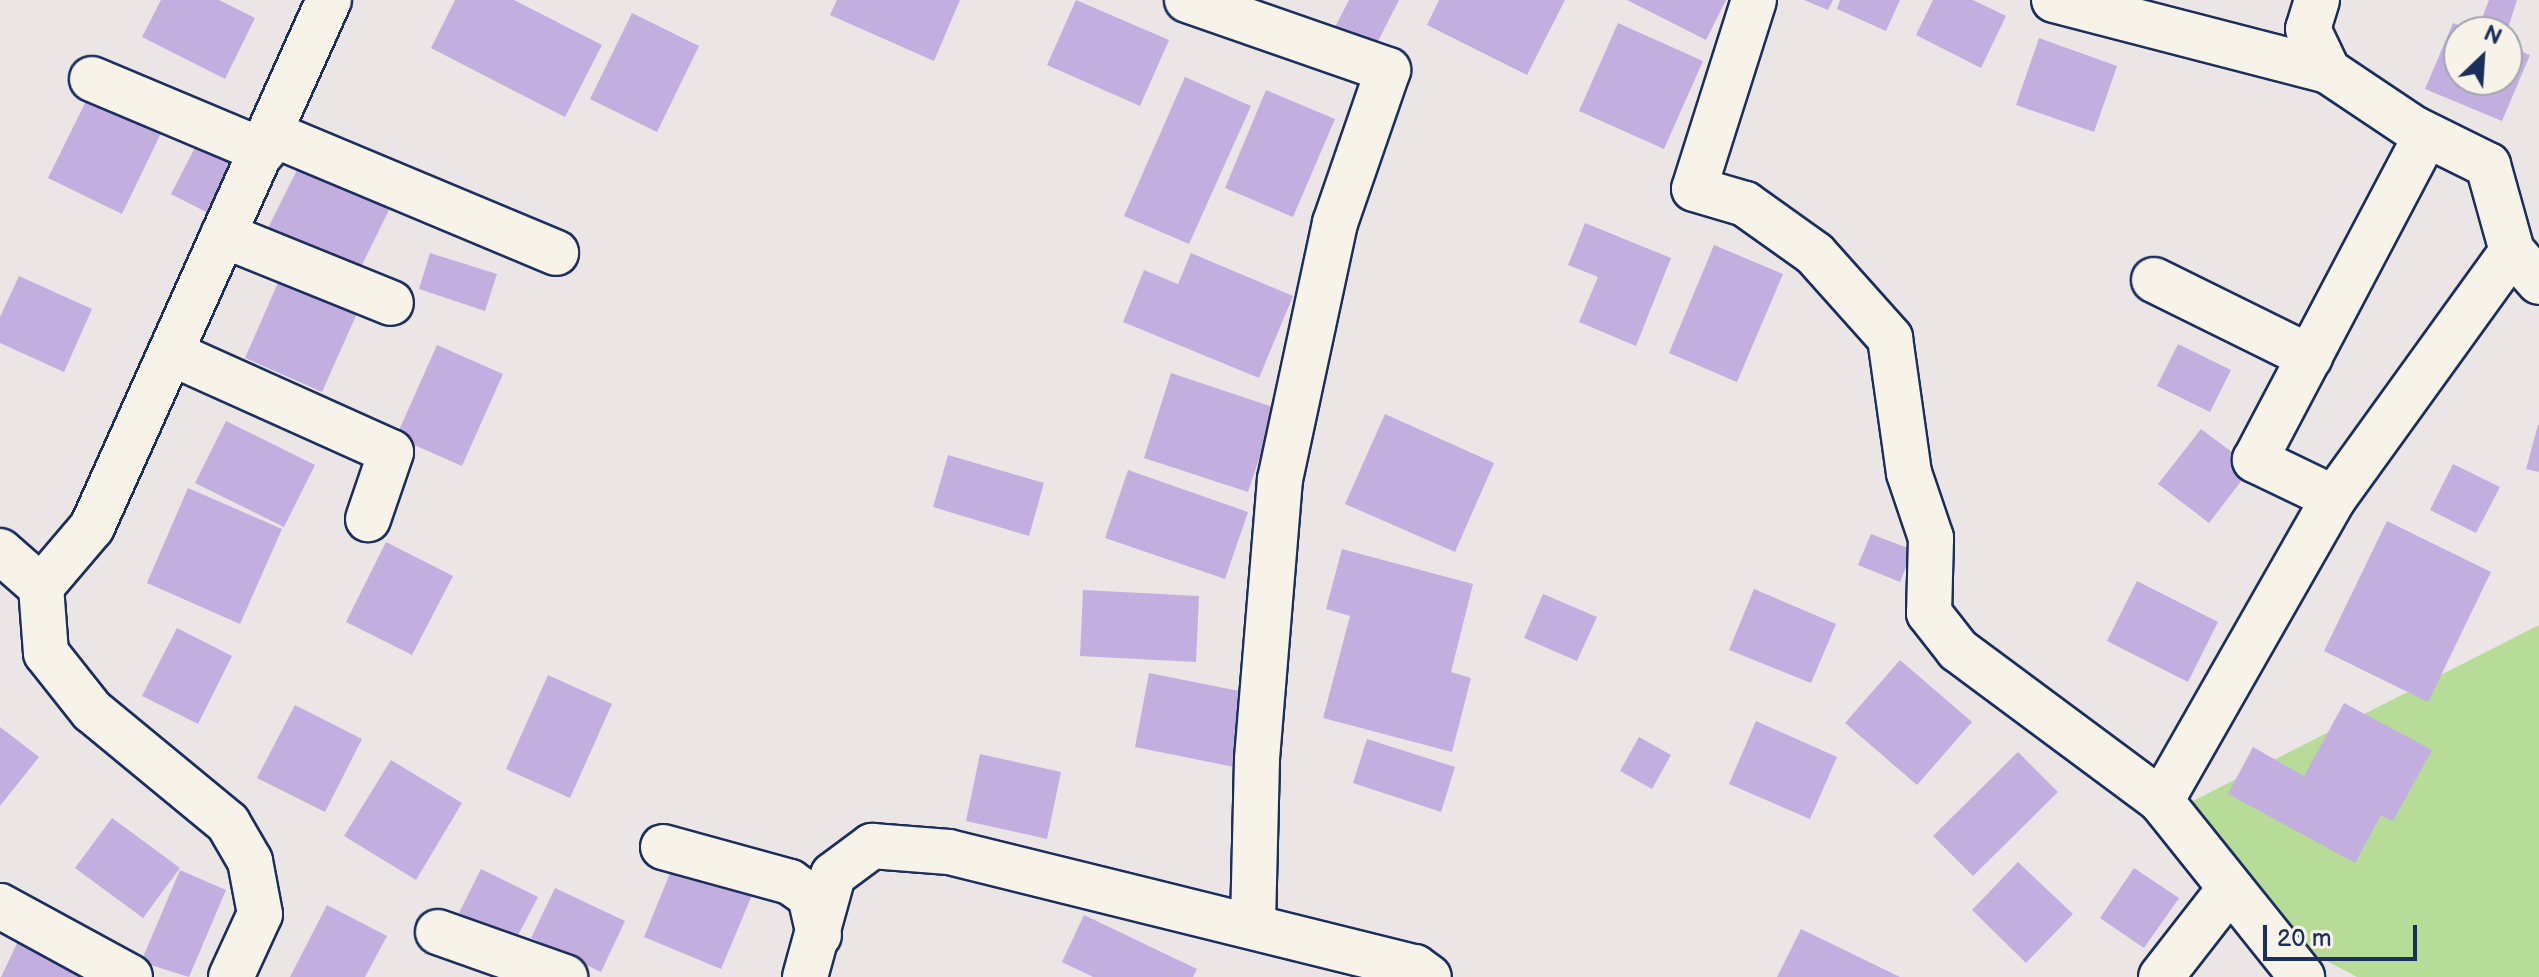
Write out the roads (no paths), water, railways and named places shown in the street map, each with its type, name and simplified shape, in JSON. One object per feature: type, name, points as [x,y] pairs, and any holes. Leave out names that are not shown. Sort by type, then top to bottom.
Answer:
[{"type":"street","points":[[41,587],[92,527],[173,354],[329,0]]},
{"type":"street","points":[[1187,0],[1388,70],[1335,223],[1280,479],[1257,760],[1253,927]]},
{"type":"street","points":[[1754,0],[1694,189],[1745,204],[1815,254],[1890,338],[1909,473],[1931,538],[1929,613],[1958,650],[2161,801],[2228,891],[2302,977]]},
{"type":"street","points":[[2054,0],[2328,71],[2426,135],[2488,165],[2526,266],[2334,498],[2161,801]]},
{"type":"street","points":[[2317,0],[2308,29],[2328,71]]},
{"type":"street","points":[[92,79],[268,142],[556,253]]},
{"type":"street","points":[[2334,498],[2255,460],[2426,135]]},
{"type":"street","points":[[223,235],[391,303]]},
{"type":"street","points":[[2154,280],[2310,357]]},
{"type":"street","points":[[173,354],[391,452],[368,519]]},
{"type":"street","points":[[0,551],[41,587],[46,653],[92,711],[228,823],[250,861],[260,914],[231,977]]},
{"type":"street","points":[[805,977],[833,875],[872,846],[949,852],[1253,927],[1324,962],[1415,967],[1429,977]]},
{"type":"street","points":[[663,847],[790,882],[810,896],[819,935]]},
{"type":"street","points":[[2161,977],[2228,891]]},
{"type":"street","points":[[0,906],[130,977]]},
{"type":"street","points":[[438,932],[565,977]]}]
